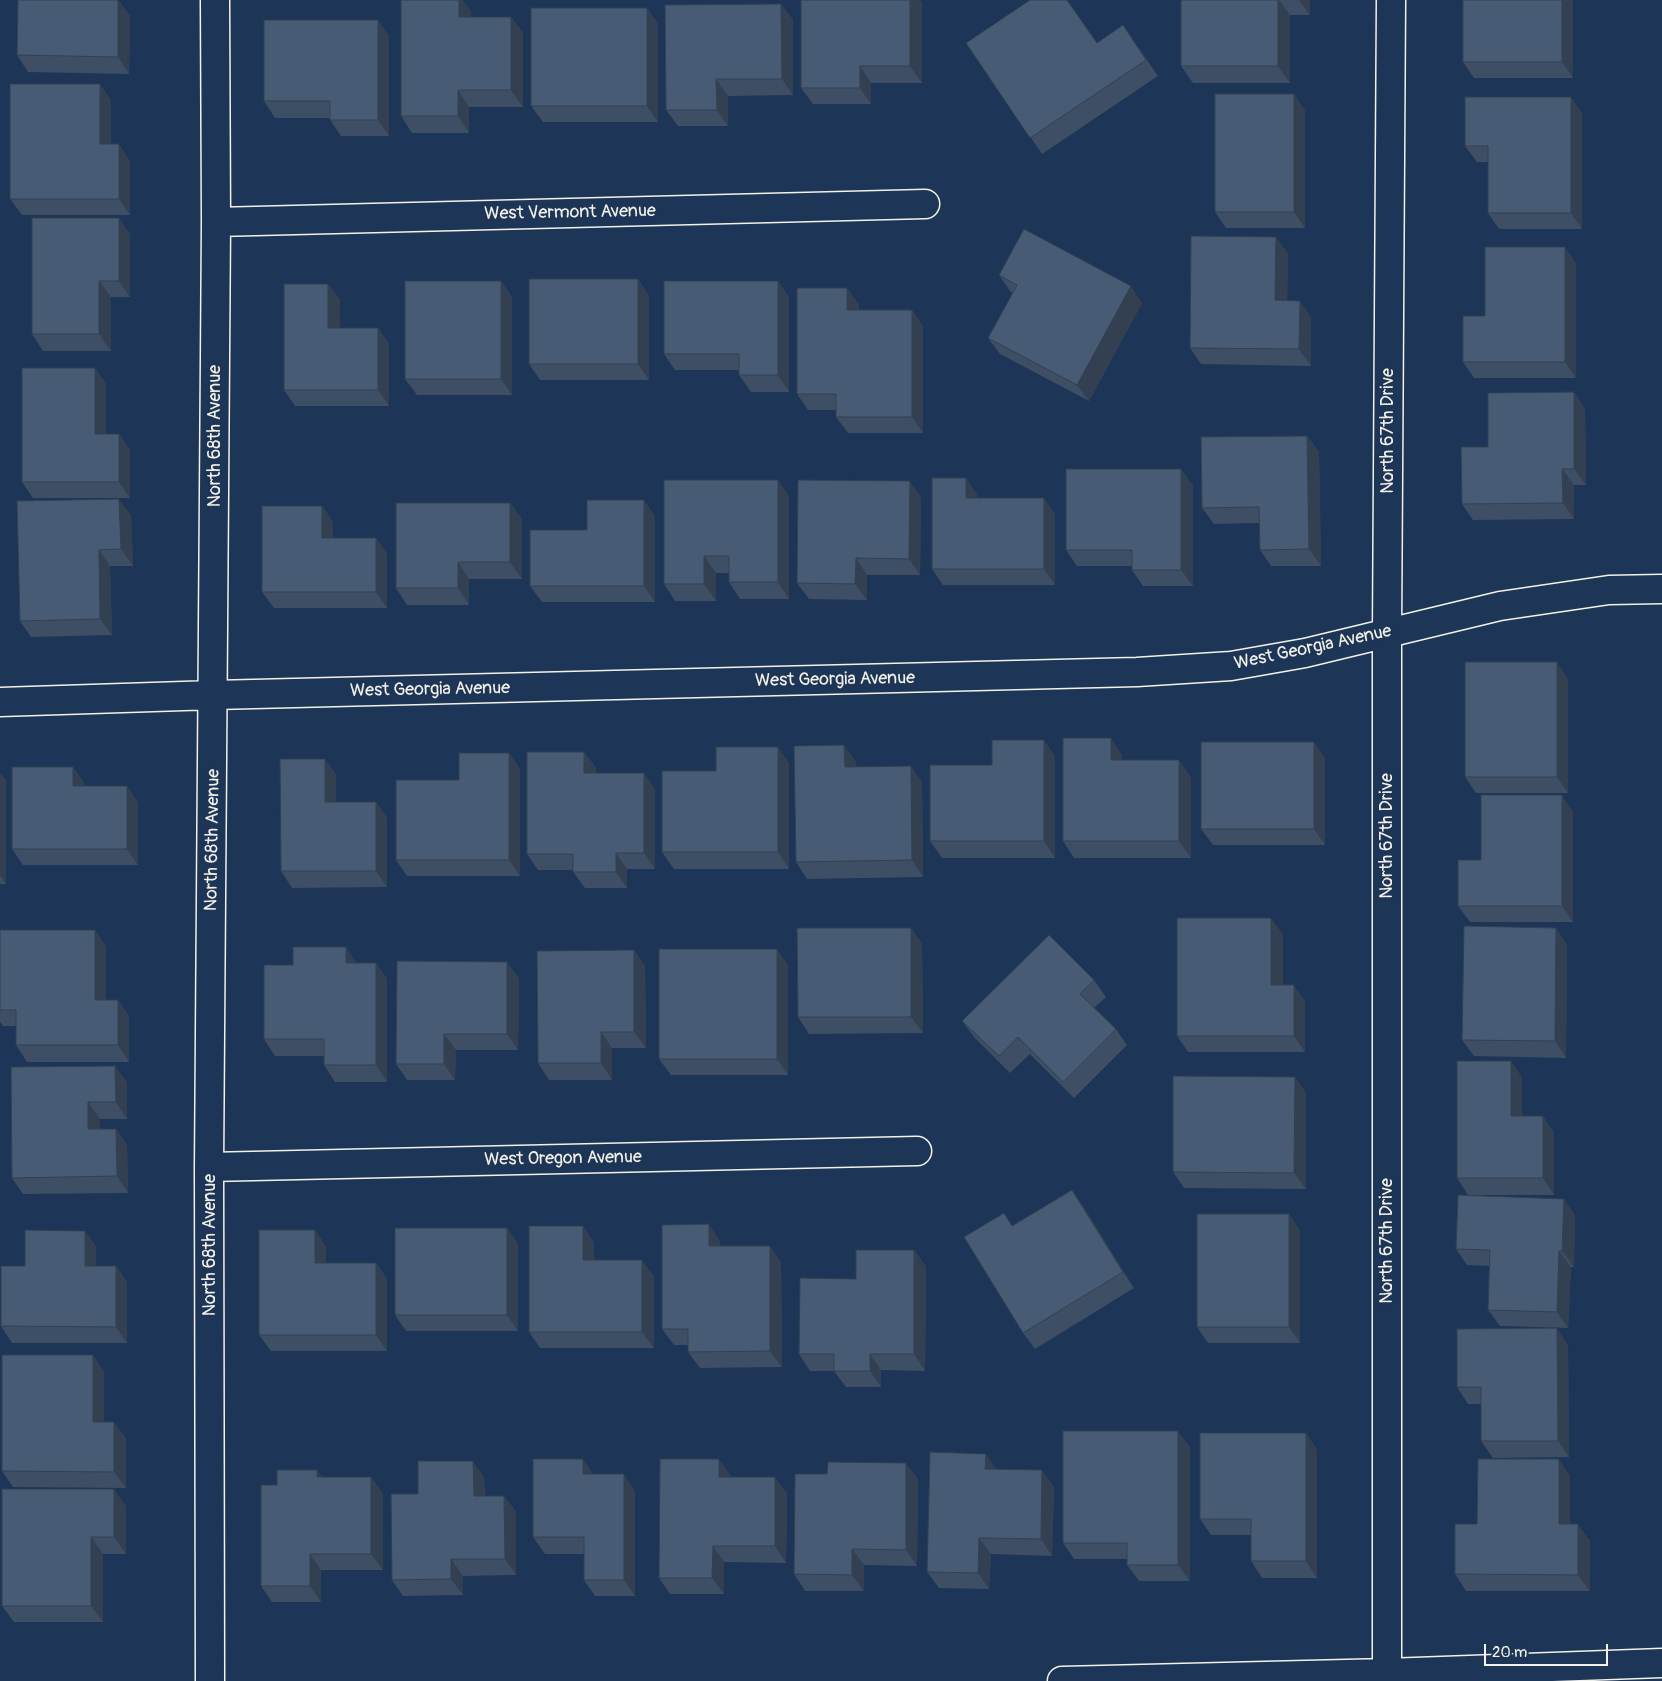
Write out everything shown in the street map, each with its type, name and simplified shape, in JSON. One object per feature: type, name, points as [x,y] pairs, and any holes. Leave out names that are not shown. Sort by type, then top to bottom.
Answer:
[{"type":"street","name":"North 68th Avenue","points":[[210,1681],[209,1167],[214,695],[215,0]]},
{"type":"street","name":"North 67th Drive","points":[[1387,1673],[1386,632],[1390,0]]},
{"type":"street","name":"West Vermont Avenue","points":[[216,222],[924,204]]},
{"type":"street","name":"West Georgia Avenue","points":[[0,702],[1138,672],[1231,666],[1305,653],[1500,606],[1609,590],[1662,589]]},
{"type":"street","name":"West Oregon Avenue","points":[[209,1167],[917,1151]]},
{"type":"street","points":[[1062,1681],[1662,1664]]},
{"type":"building","points":[[18,0],[118,0],[118,57],[17,55]]},
{"type":"building","points":[[401,0],[459,0],[459,17],[511,17],[511,90],[458,90],[458,116],[401,116]]},
{"type":"building","points":[[801,0],[910,0],[910,66],[860,66],[860,88],[801,88]]},
{"type":"building","points":[[1030,0],[1067,0],[1097,43],[1123,25],[1146,60],[1030,138],[966,43]]},
{"type":"building","points":[[1181,0],[1278,0],[1278,66],[1181,66]]},
{"type":"building","points":[[1463,0],[1562,0],[1562,62],[1463,62]]},
{"type":"building","points":[[781,4],[782,79],[716,79],[717,110],[666,110],[665,5]]},
{"type":"building","points":[[531,8],[647,8],[647,106],[531,106]]},
{"type":"building","points":[[264,20],[378,20],[378,120],[330,120],[330,101],[264,101]]},
{"type":"building","points":[[10,84],[100,84],[100,144],[119,144],[119,199],[10,199]]},
{"type":"building","points":[[1215,94],[1294,94],[1294,212],[1215,212]]},
{"type":"building","points":[[1465,97],[1571,97],[1571,213],[1488,213],[1488,146],[1465,146]]},
{"type":"building","points":[[32,218],[119,218],[119,281],[99,281],[99,334],[32,334]]},
{"type":"building","points":[[1024,229],[1131,286],[1077,385],[988,338],[1017,285],[999,275]]},
{"type":"building","points":[[1191,236],[1276,237],[1275,300],[1300,301],[1299,349],[1190,348]]},
{"type":"building","points":[[1485,247],[1565,247],[1565,362],[1463,362],[1463,316],[1485,316]]},
{"type":"building","points":[[529,279],[638,279],[638,364],[529,364]]},
{"type":"building","points":[[405,281],[501,281],[501,379],[405,379]]},
{"type":"building","points":[[664,281],[778,281],[778,375],[739,375],[739,354],[664,354]]},
{"type":"building","points":[[284,284],[328,284],[328,328],[378,328],[378,390],[284,390]]},
{"type":"building","points":[[797,288],[847,288],[847,310],[912,310],[912,417],[836,417],[836,394],[797,394]]},
{"type":"building","points":[[22,368],[95,368],[95,434],[119,434],[119,482],[22,482]]},
{"type":"building","points":[[1574,392],[1574,469],[1562,469],[1563,503],[1462,504],[1461,447],[1488,447],[1488,393]]},
{"type":"building","points":[[1307,436],[1309,549],[1260,550],[1259,507],[1202,508],[1201,437]]},
{"type":"building","points":[[1066,469],[1181,469],[1181,570],[1132,570],[1132,550],[1066,550]]},
{"type":"building","points":[[932,478],[966,478],[966,498],[1044,498],[1044,569],[932,569]]},
{"type":"building","points":[[664,480],[778,480],[778,582],[729,582],[729,556],[704,556],[704,584],[664,584]]},
{"type":"building","points":[[798,480],[910,481],[909,559],[856,558],[855,584],[797,583]]},
{"type":"building","points":[[119,499],[121,549],[99,550],[100,619],[20,621],[17,501]]},
{"type":"building","points":[[587,500],[644,500],[644,586],[530,586],[530,530],[587,530]]},
{"type":"building","points":[[396,503],[510,503],[510,562],[458,562],[458,588],[396,588]]},
{"type":"building","points":[[262,506],[322,506],[322,538],[376,538],[376,592],[262,592]]},
{"type":"building","points":[[1465,662],[1557,662],[1557,777],[1465,777]]},
{"type":"building","points":[[1063,738],[1111,738],[1111,760],[1179,760],[1179,841],[1063,841]]},
{"type":"building","points":[[992,740],[1044,740],[1044,841],[930,841],[930,765],[992,765]]},
{"type":"building","points":[[1201,742],[1314,742],[1314,829],[1201,829]]},
{"type":"building","points":[[844,745],[845,767],[911,766],[912,860],[796,862],[794,746]]},
{"type":"building","points":[[716,747],[778,747],[778,852],[662,852],[662,771],[716,771]]},
{"type":"building","points":[[527,752],[584,752],[584,773],[644,773],[644,853],[616,853],[616,872],[573,872],[573,854],[527,854]]},
{"type":"building","points":[[459,753],[509,753],[509,860],[396,860],[396,780],[459,780]]},
{"type":"building","points":[[280,759],[325,759],[325,802],[376,802],[376,871],[281,871]]},
{"type":"building","points":[[12,767],[73,767],[73,786],[127,786],[127,849],[12,849]]},
{"type":"building","points":[[1481,795],[1562,795],[1562,906],[1458,906],[1458,860],[1481,860]]},
{"type":"building","points":[[1177,918],[1271,918],[1271,985],[1294,985],[1294,1036],[1177,1036]]},
{"type":"building","points":[[1464,926],[1556,928],[1555,1041],[1462,1040]]},
{"type":"building","points":[[797,928],[911,928],[911,1017],[798,1017]]},
{"type":"building","points":[[0,930],[95,930],[95,1000],[118,1000],[118,1045],[16,1045],[16,1010],[0,1010]]},
{"type":"building","points":[[1049,935],[1094,980],[1080,994],[1116,1029],[1063,1082],[1018,1037],[999,1056],[962,1021]]},
{"type":"building","points":[[293,947],[346,947],[346,963],[376,963],[376,1065],[324,1065],[324,1039],[264,1039],[264,965],[293,965]]},
{"type":"building","points":[[659,949],[777,949],[777,1059],[659,1059]]},
{"type":"building","points":[[634,950],[634,1032],[601,1032],[601,1063],[538,1063],[537,951]]},
{"type":"building","points":[[397,961],[507,962],[507,1034],[444,1034],[444,1064],[396,1064]]},
{"type":"building","points":[[1457,1061],[1511,1061],[1511,1116],[1543,1116],[1543,1178],[1457,1178]]},
{"type":"building","points":[[115,1066],[116,1102],[88,1102],[88,1129],[116,1129],[117,1176],[12,1178],[11,1067]]},
{"type":"building","points":[[1173,1076],[1295,1077],[1294,1173],[1173,1172]]},
{"type":"building","points":[[1072,1190],[1123,1272],[1023,1333],[964,1237],[1004,1213],[1012,1226]]},
{"type":"building","points":[[1458,1195],[1564,1199],[1562,1251],[1559,1251],[1557,1312],[1488,1310],[1490,1250],[1456,1249]]},
{"type":"building","points":[[1197,1214],[1289,1214],[1289,1327],[1197,1327]]},
{"type":"building","points":[[709,1224],[709,1246],[770,1246],[770,1351],[688,1352],[688,1329],[662,1329],[662,1225]]},
{"type":"building","points":[[529,1226],[583,1226],[583,1260],[642,1260],[642,1332],[529,1332]]},
{"type":"building","points":[[395,1228],[507,1228],[507,1315],[395,1315]]},
{"type":"building","points":[[25,1230],[85,1231],[85,1266],[116,1266],[116,1327],[1,1326],[1,1266],[25,1266]]},
{"type":"building","points":[[259,1230],[315,1230],[315,1263],[376,1263],[376,1335],[259,1335]]},
{"type":"building","points":[[856,1250],[914,1250],[914,1354],[870,1354],[870,1371],[834,1371],[834,1354],[799,1354],[800,1278],[856,1279]]},
{"type":"building","points":[[1557,1328],[1558,1441],[1481,1441],[1481,1387],[1457,1387],[1457,1329]]},
{"type":"building","points":[[2,1355],[93,1355],[93,1422],[114,1422],[114,1472],[2,1471]]},
{"type":"building","points":[[1063,1431],[1178,1431],[1178,1565],[1127,1565],[1127,1543],[1063,1543]]},
{"type":"building","points":[[1200,1433],[1306,1433],[1306,1561],[1251,1561],[1251,1519],[1200,1519]]},
{"type":"building","points":[[930,1452],[986,1454],[985,1469],[1042,1470],[1041,1539],[979,1538],[978,1573],[927,1572]]},
{"type":"building","points":[[533,1459],[583,1459],[583,1474],[624,1474],[624,1580],[584,1580],[584,1537],[533,1537]]},
{"type":"building","points":[[660,1459],[719,1459],[719,1477],[775,1477],[775,1546],[713,1546],[712,1578],[659,1578]]},
{"type":"building","points":[[1478,1459],[1559,1459],[1559,1524],[1578,1524],[1578,1575],[1455,1574],[1455,1524],[1477,1524]]},
{"type":"building","points":[[418,1461],[473,1461],[474,1496],[504,1496],[505,1559],[451,1559],[451,1579],[392,1580],[391,1494],[418,1494]]},
{"type":"building","points":[[828,1462],[906,1463],[906,1550],[852,1549],[852,1575],[794,1574],[795,1474],[827,1474]]},
{"type":"building","points":[[277,1470],[317,1470],[317,1477],[371,1477],[371,1554],[310,1554],[310,1586],[261,1586],[261,1485],[277,1485]]},
{"type":"building","points":[[2,1489],[114,1489],[114,1537],[91,1537],[91,1606],[2,1606]]}]
